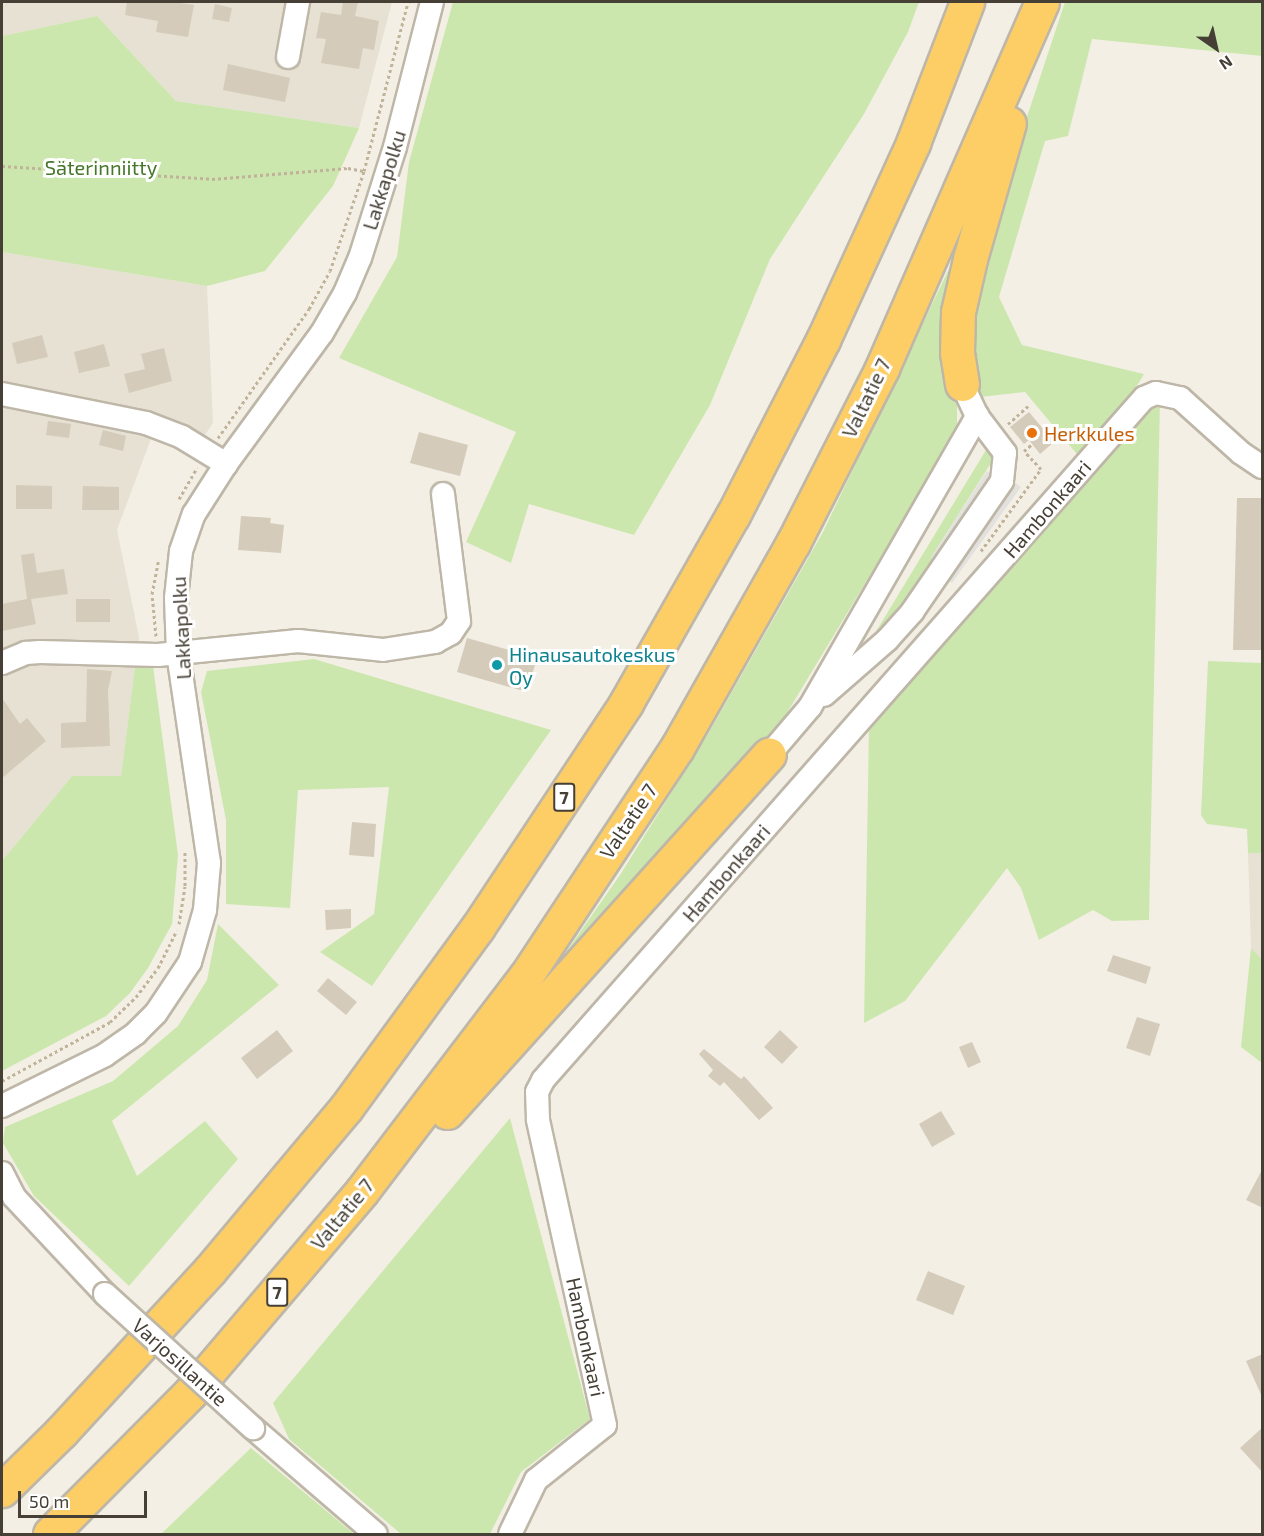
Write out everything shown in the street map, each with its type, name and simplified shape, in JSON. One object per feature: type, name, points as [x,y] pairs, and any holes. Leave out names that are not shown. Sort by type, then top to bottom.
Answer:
[{"type":"highway","name":"7","points":[[2,1490],[61,1432],[210,1270],[346,1108],[478,927],[626,703],[734,515],[823,340],[913,144],[967,2]]},
{"type":"highway","name":"Valtatie 7","points":[[50,1534],[191,1392],[362,1191],[526,976],[683,738],[793,543],[882,368],[1042,2]]},
{"type":"highway","points":[[962,384],[957,353],[958,312],[992,179],[1047,2]]},
{"type":"highway","points":[[362,1191],[447,1112],[769,755]]},
{"type":"street","points":[[288,57],[298,2]]},
{"type":"street","name":"Lakkapolku","points":[[2,1106],[105,1055],[136,1033],[156,1013],[190,962],[205,910],[209,863],[168,654],[182,551],[194,514],[217,459],[322,333],[345,293],[360,258],[374,174],[432,2]]},
{"type":"street","points":[[769,755],[810,708],[887,640],[912,612],[1002,481],[1005,453],[977,416],[962,384]]},
{"type":"street","name":"Hambonkaari","points":[[510,1534],[536,1480],[605,1425],[538,1119],[537,1092],[543,1080],[1144,398],[1156,393],[1180,398],[1241,453],[1263,467]]},
{"type":"street","points":[[2,394],[146,423],[182,437],[217,459]]},
{"type":"street","points":[[810,708],[977,416]]},
{"type":"street","points":[[2,663],[26,653],[40,652],[168,654],[298,641],[383,650],[435,642],[451,633],[459,621],[442,494]]},
{"type":"street","name":"Varjosillantie","points":[[2,1173],[14,1197],[105,1294],[253,1428],[376,1534]]},
{"type":"path","points":[[178,501],[182,491],[217,459],[330,271],[374,174],[408,2]]},
{"type":"path","points":[[2,166],[212,179],[348,168],[374,174]]},
{"type":"path","points":[[160,554],[152,594],[168,654]]},
{"type":"path","points":[[2,1081],[110,1022],[136,997],[158,968],[178,928],[185,886],[184,842]]},
{"type":"shaded area","points":[[2,2],[392,2],[359,128],[176,101],[97,16],[2,36]]},
{"type":"shaded area","points":[[2,252],[207,286],[213,423],[190,457],[152,436],[117,530],[139,637],[121,776],[72,776],[2,861]]},
{"type":"shaded area","points":[[987,471],[999,479],[930,578],[932,556]]},
{"type":"shaded area","points":[[1010,479],[1021,487],[952,583],[941,575]]},
{"type":"shaded area","points":[[1248,853],[1262,853],[1262,959],[1251,948]]},
{"type":"green space","points":[[453,2],[919,2],[908,32],[864,114],[770,259],[710,405],[634,535],[529,504],[511,563],[466,542],[516,432],[339,358],[397,257],[409,162]]},
{"type":"green space","points":[[1065,2],[1262,2],[1262,56],[1092,39],[1068,136],[1045,141],[999,297],[1022,345],[1144,374],[1123,409],[1081,459],[1025,392],[980,397],[970,359],[970,313],[1018,144]]},
{"type":"green space","name":"Säterinniitty","points":[[97,16],[176,101],[359,128],[333,186],[265,271],[207,286],[2,252],[2,36]]},
{"type":"green space","points":[[958,250],[950,366],[957,405],[957,431],[764,751],[550,975],[620,875],[708,734],[823,532]]},
{"type":"green space","points":[[1160,401],[1149,920],[1112,921],[1093,910],[1039,940],[1021,888],[1007,868],[905,1001],[864,1023],[869,726],[1142,407]]},
{"type":"green space","points":[[989,445],[995,451],[993,460],[932,556],[930,578],[869,643]]},
{"type":"green space","points":[[314,659],[551,730],[372,986],[320,952],[374,914],[389,787],[298,790],[290,908],[226,904],[226,820],[201,692],[207,671]]},
{"type":"green space","points":[[1208,661],[1262,663],[1262,853],[1248,853],[1247,829],[1207,824],[1201,815]]},
{"type":"green space","points":[[153,666],[178,855],[172,924],[148,968],[130,993],[106,1016],[2,1071],[2,861],[72,776],[121,776],[135,667]]},
{"type":"green space","points":[[218,924],[279,985],[112,1121],[137,1176],[205,1121],[238,1159],[129,1286],[34,1196],[3,1143],[5,1127],[113,1081],[178,1026],[207,980]]},
{"type":"green space","points":[[1251,948],[1262,959],[1262,1063],[1241,1047]]},
{"type":"green space","points":[[510,1118],[590,1419],[521,1472],[490,1534],[401,1534],[289,1439],[273,1403]]},
{"type":"green space","points":[[251,1448],[354,1534],[161,1534]]},
{"type":"building","points":[[127,2],[172,2],[194,5],[188,37],[156,32],[158,21],[125,15]]},
{"type":"building","points":[[343,2],[358,2],[355,16],[379,21],[374,50],[363,48],[359,69],[321,63],[326,39],[316,38],[321,12],[341,15]]},
{"type":"building","points":[[215,4],[232,8],[229,22],[212,19]]},
{"type":"building","points":[[228,64],[290,78],[285,102],[223,90]]},
{"type":"building","points":[[42,335],[48,357],[17,364],[12,343]]},
{"type":"building","points":[[104,344],[110,366],[79,373],[74,352]]},
{"type":"building","points":[[164,348],[172,381],[129,393],[124,374],[145,369],[141,354]]},
{"type":"building","points":[[1029,412],[1054,442],[1040,454],[1029,440],[1024,444],[1010,427]]},
{"type":"building","points":[[48,421],[71,424],[69,438],[46,435]]},
{"type":"building","points":[[103,430],[126,436],[123,451],[99,445]]},
{"type":"building","points":[[419,432],[468,445],[460,476],[410,463]]},
{"type":"building","points":[[16,485],[52,486],[52,509],[16,509]]},
{"type":"building","points":[[83,486],[119,487],[119,510],[82,510]]},
{"type":"building","points":[[1237,498],[1263,498],[1263,650],[1233,650]]},
{"type":"building","points":[[241,516],[271,518],[270,523],[284,525],[281,553],[238,550]]},
{"type":"building","points":[[34,553],[37,573],[64,569],[68,594],[31,599],[36,624],[2,631],[2,604],[27,599],[21,555]]},
{"type":"building","points":[[76,599],[110,599],[110,622],[76,622]]},
{"type":"building","name":"Hinausautokeskus Oy","points":[[467,638],[537,658],[527,692],[457,672]]},
{"type":"building","points":[[87,669],[112,671],[108,690],[110,746],[61,748],[61,723],[86,722]]},
{"type":"building","points":[[2,698],[20,724],[27,718],[46,741],[2,778]]},
{"type":"building","points":[[352,822],[376,824],[374,857],[349,855]]},
{"type":"building","points":[[351,909],[351,928],[326,930],[325,910]]},
{"type":"building","points":[[1113,955],[1151,967],[1146,984],[1107,971]]},
{"type":"building","points":[[328,978],[357,1002],[346,1015],[317,991]]},
{"type":"building","points":[[1137,1017],[1160,1024],[1150,1056],[1126,1048]]},
{"type":"building","points":[[277,1030],[293,1051],[257,1079],[241,1058]]},
{"type":"building","points":[[780,1030],[798,1047],[782,1064],[764,1047]]},
{"type":"building","points":[[972,1042],[981,1062],[968,1068],[959,1047]]},
{"type":"building","points":[[704,1049],[741,1079],[744,1076],[773,1108],[759,1120],[724,1082],[720,1086],[708,1076],[713,1070],[699,1054]]},
{"type":"building","points":[[941,1111],[955,1134],[932,1147],[919,1124]]},
{"type":"building","points":[[1263,1168],[1263,1208],[1246,1200]]},
{"type":"building","points":[[928,1271],[965,1286],[953,1315],[916,1300]]},
{"type":"building","points":[[1263,1354],[1263,1399],[1246,1361]]},
{"type":"building","points":[[1263,1427],[1263,1473],[1240,1448]]},
{"type":"place","name":"Herkkules","points":[[1032,433]]},
{"type":"place","name":"Hinausautokeskus Oy","points":[[497,665]]}]
